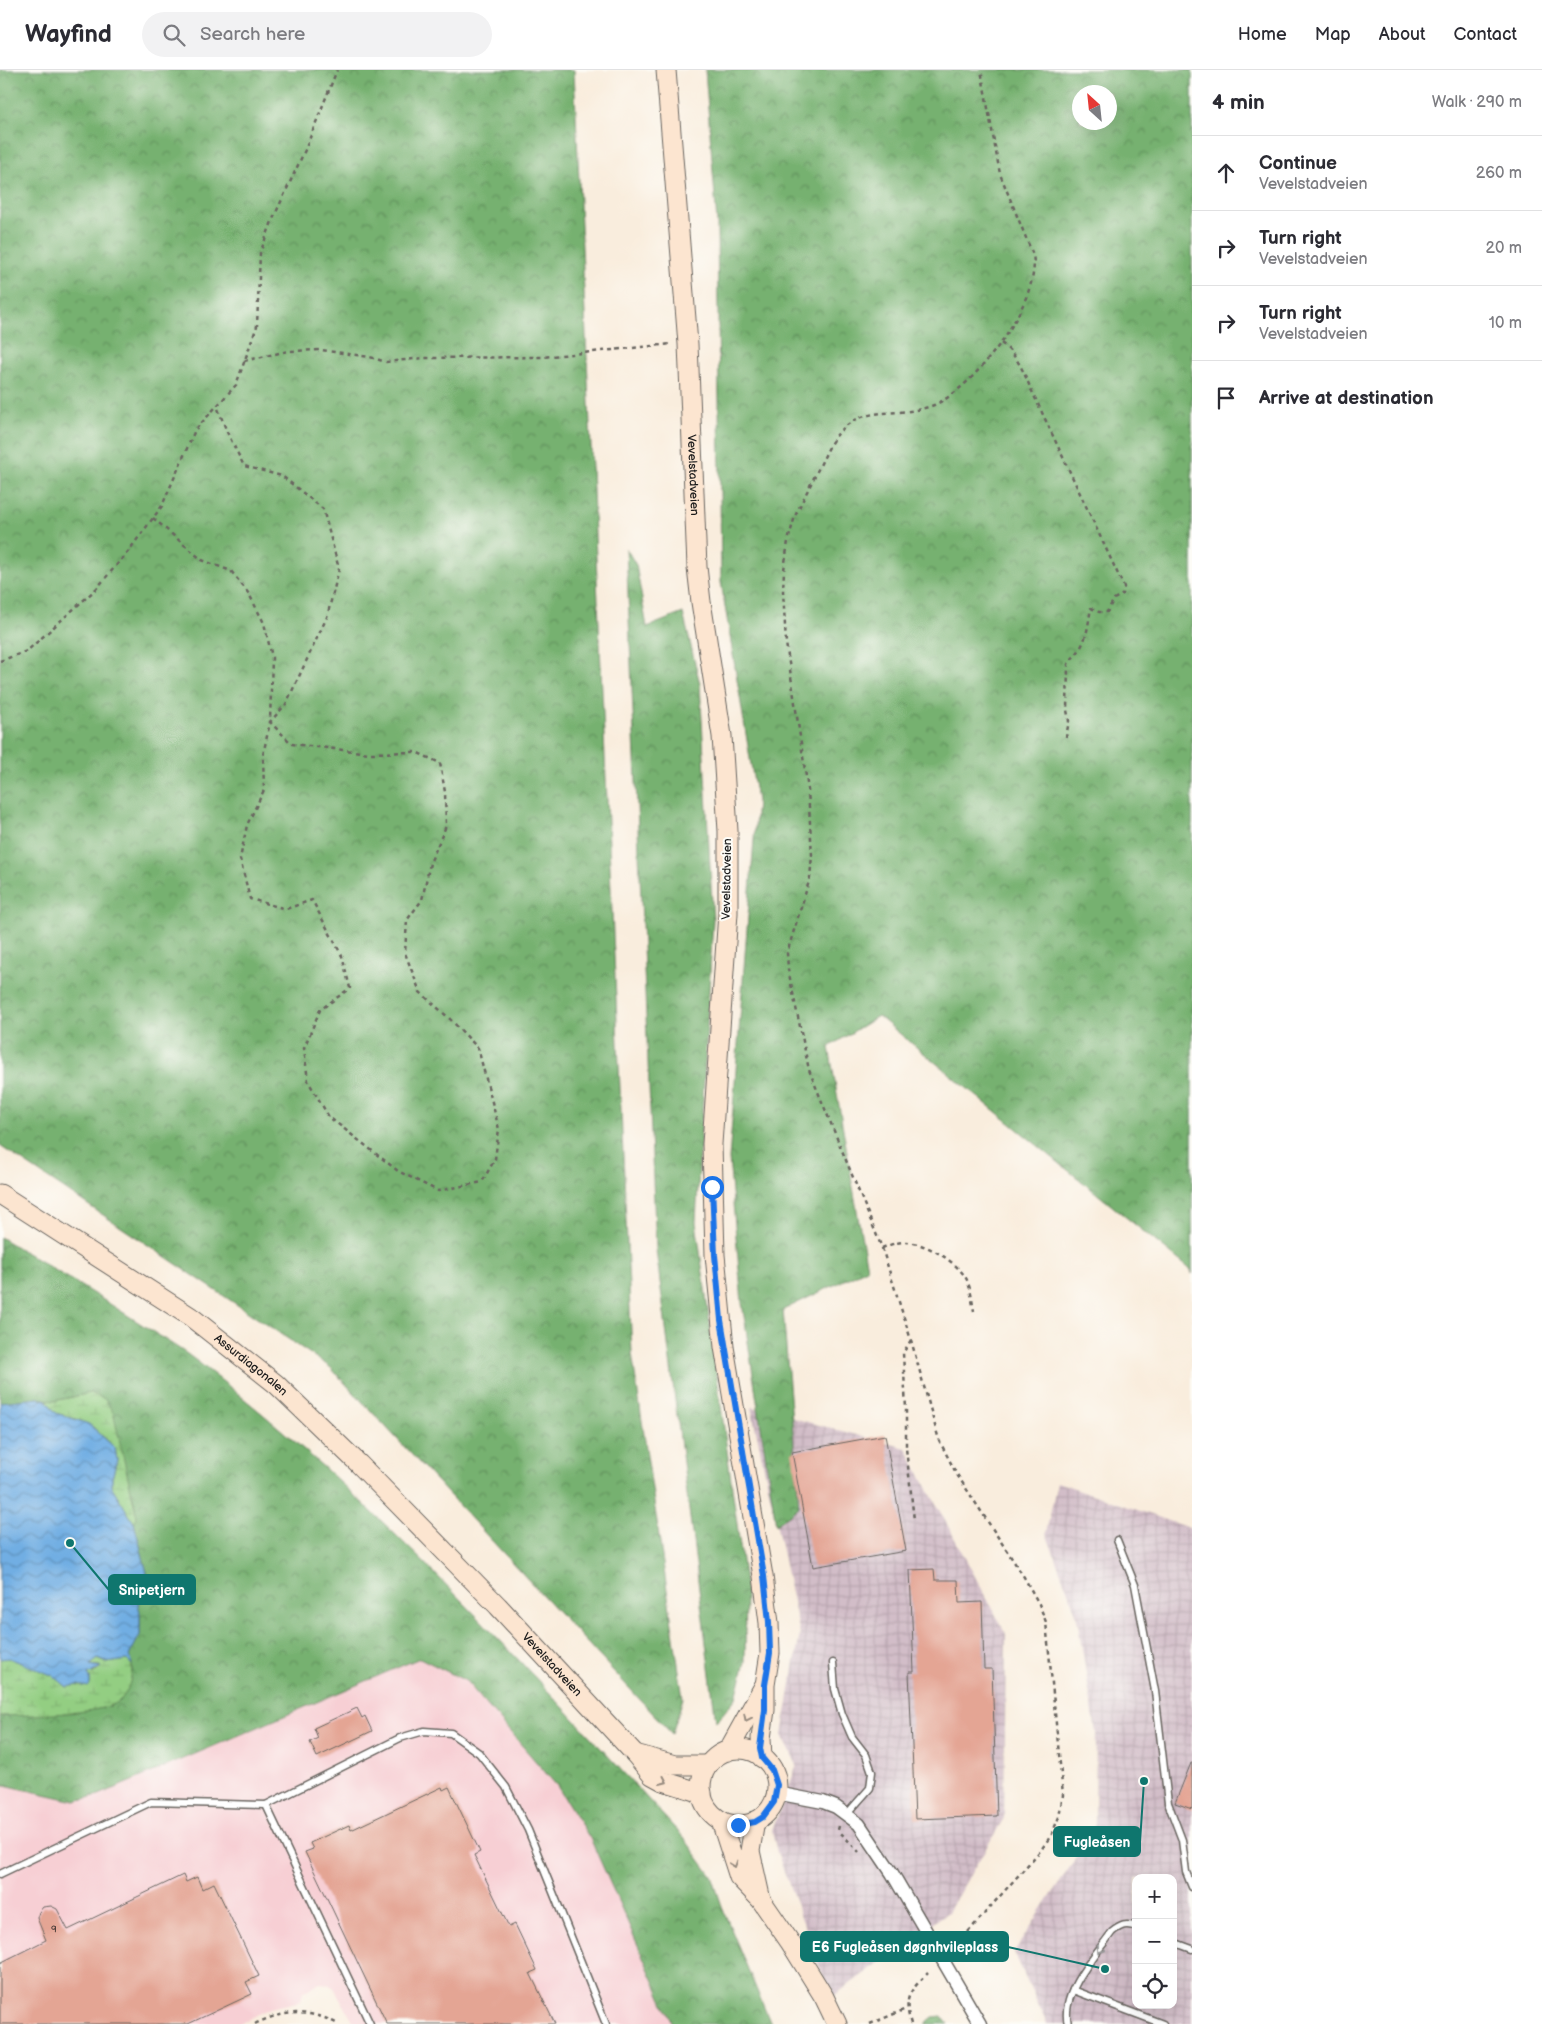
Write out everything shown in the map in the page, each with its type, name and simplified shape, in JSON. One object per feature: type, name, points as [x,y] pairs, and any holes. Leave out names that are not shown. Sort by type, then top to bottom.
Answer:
[{"type":"main road","name":"Vevelstadveien","points":[[666,70],[688,344],[698,567],[701,602],[722,736],[728,831],[728,914],[713,1136],[715,1255],[725,1355],[768,1605],[770,1653],[760,1743],[762,1758]]},
{"type":"main road","name":"Assurdiagonalen","points":[[0,1194],[191,1317],[276,1384],[359,1464],[468,1575]]},
{"type":"main road","name":"Vevelstadveien","points":[[468,1575],[635,1754],[652,1775],[663,1781],[702,1793]]},
{"type":"main road","name":"Vevelstadveien","points":[[708,1765],[717,1756],[728,1751],[765,1685]]},
{"type":"main road","points":[[721,1821],[738,1825],[755,1822],[769,1810],[776,1793],[775,1777],[768,1763],[746,1750],[728,1751]]},
{"type":"main road","points":[[635,1754],[688,1767],[708,1765]]},
{"type":"main road","points":[[708,1765],[702,1778],[702,1793],[708,1809],[721,1821],[739,1876],[761,1900],[801,1958],[837,2024]]},
{"type":"main road","points":[[755,1822],[750,1851],[761,1900]]},
{"type":"street","points":[[776,1793],[823,1802],[847,1814],[859,1824],[877,1848],[980,2024]]},
{"type":"lane","points":[[1117,1540],[1135,1585],[1155,1691],[1168,1803],[1182,1840],[1186,1872],[1192,1887]]},
{"type":"lane","points":[[833,1663],[835,1689],[842,1714],[852,1737],[866,1756],[872,1772],[870,1788],[847,1814]]},
{"type":"lane","points":[[0,1874],[151,1802],[266,1805],[400,1738],[424,1731],[451,1733],[479,1753],[506,1787],[528,1830],[606,2024]]},
{"type":"lane","points":[[266,1805],[370,2024]]},
{"type":"lane","points":[[1068,2024],[1066,2009],[1073,1990],[1112,1932],[1120,1926],[1128,1924],[1132,1926]]},
{"type":"lane","points":[[1177,1943],[1192,1949]]},
{"type":"lane","points":[[1073,1990],[1163,2024]]},
{"type":"path","points":[[0,661],[27,651],[96,589],[162,506],[195,430],[236,385],[257,326],[260,253],[273,219],[306,150],[337,70]]},
{"type":"path","points":[[950,1952],[1024,1871],[1048,1840],[1059,1817],[1062,1804],[1062,1786],[1046,1622],[1039,1604],[1024,1577],[948,1461],[939,1440],[911,1340],[882,1248],[809,1070],[788,969],[787,953],[810,878],[812,855],[808,790],[786,643],[783,591],[785,556],[790,528],[831,443],[843,428],[852,420],[864,415],[928,407],[959,390],[976,375],[1000,343],[1025,298],[1035,265],[1032,250],[1000,174],[981,70]]},
{"type":"path","points":[[1000,343],[1008,349],[1022,366],[1030,387],[1124,587],[1123,594],[1114,599],[1107,612],[1099,612],[1091,608],[1088,621],[1089,629],[1078,653],[1068,664],[1067,710],[1069,722],[1066,736]]},
{"type":"path","points":[[244,361],[288,351],[321,350],[370,357],[386,362],[424,358],[542,357],[663,344],[688,344]]},
{"type":"path","points":[[217,406],[226,432],[244,466],[282,476],[323,509],[339,569],[327,617],[286,704],[270,722]]},
{"type":"path","points":[[153,518],[202,560],[231,572],[249,594],[264,623],[272,657],[270,722],[263,755],[264,790],[247,825],[240,859],[250,900],[286,909],[312,900],[342,956],[350,988],[320,1010],[304,1048],[308,1081],[329,1118],[398,1171],[438,1191],[482,1182],[495,1160],[499,1129],[478,1048],[450,1018],[420,992],[405,953],[407,920],[422,900],[430,863],[446,826],[445,792],[440,763],[416,752],[370,753],[292,744],[270,722]]},
{"type":"path","points":[[882,1248],[895,1243],[915,1244],[945,1257],[962,1272],[967,1281],[974,1311]]},
{"type":"path","points":[[911,1340],[903,1353],[906,1448],[914,1520]]},
{"type":"path","points":[[911,2024],[906,2009],[908,1995],[928,1973]]},
{"type":"path","points":[[870,2024],[906,2009]]},
{"type":"path","points":[[255,2024],[282,2013],[296,2012],[318,2015],[338,2024]]},
{"type":"shaded area","points":[[751,1407],[906,1448],[1006,1634],[1004,1818],[948,1912],[831,1998],[777,1852],[772,1831],[797,1765],[782,1735],[800,1634]]},
{"type":"shaded area","points":[[1057,1482],[1192,1529],[1192,2024],[1047,2024],[1014,1952],[1095,1829],[1096,1732],[1076,1613],[1046,1533]]},
{"type":"shaded area","points":[[420,1658],[466,1681],[557,1786],[591,1840],[673,2024],[355,2024],[334,1988],[328,1984],[320,1983],[303,1992],[301,2001],[271,2008],[239,2024],[0,2024],[0,1784],[74,1801],[99,1795]]},
{"type":"green space","points":[[0,70],[574,70],[632,1353],[683,1698],[672,1734],[330,1367],[0,1146]]},
{"type":"green space","points":[[705,70],[1192,70],[1192,1274],[1191,1270],[878,1016],[829,1047],[867,1269],[783,1310],[799,1507],[776,1525],[742,1303],[729,1159],[757,801],[721,582],[717,223]]},
{"type":"green space","points":[[626,548],[636,565],[647,627],[683,613],[700,684],[713,920],[696,1222],[746,1590],[745,1662],[736,1698],[716,1722],[656,1250]]},
{"type":"green space","points":[[0,1237],[112,1305],[198,1362],[264,1415],[328,1471],[451,1590],[684,1838],[712,1876],[724,1912],[771,2024],[673,2024],[591,1840],[557,1786],[466,1681],[420,1658],[99,1795],[75,1801],[0,1784],[0,1716],[63,1713],[108,1707],[120,1701],[128,1687],[132,1671],[130,1654],[140,1635],[138,1604],[147,1573],[134,1523],[133,1497],[112,1439],[91,1393],[54,1401],[39,1398],[0,1402]]},
{"type":"green space","points":[[91,1393],[105,1399],[113,1412],[137,1517],[134,1523],[112,1487],[112,1478],[117,1460],[115,1448],[93,1427],[79,1420],[56,1413],[46,1400],[54,1401]]},
{"type":"green space","points":[[2,1657],[54,1676],[67,1687],[90,1685],[88,1675],[99,1670],[100,1666],[90,1665],[98,1659],[107,1663],[127,1660],[132,1665],[131,1675],[125,1694],[111,1706],[81,1712],[0,1716],[0,1659]]},
{"type":"green space","points":[[942,2016],[948,2024],[925,2024],[933,2017]]},
{"type":"water","points":[[39,1398],[46,1400],[56,1413],[89,1424],[115,1448],[117,1460],[112,1478],[112,1487],[134,1523],[147,1573],[138,1604],[140,1635],[130,1654],[132,1665],[127,1660],[107,1663],[98,1659],[90,1665],[101,1667],[88,1675],[90,1685],[88,1687],[78,1685],[67,1687],[54,1676],[9,1658],[0,1659],[0,1402]]},
{"type":"building","points":[[885,1435],[906,1551],[813,1567],[792,1452]]},
{"type":"building","points":[[934,1569],[935,1580],[958,1580],[959,1603],[982,1602],[984,1669],[992,1669],[997,1816],[915,1819],[909,1672],[914,1672],[910,1570]]},
{"type":"building","points":[[357,1708],[362,1718],[365,1716],[372,1731],[317,1757],[310,1742],[318,1738],[314,1728]]},
{"type":"building","points":[[1192,1763],[1192,1809],[1175,1803]]},
{"type":"building","points":[[442,1787],[443,1790],[449,1787],[480,1852],[474,1855],[509,1927],[515,1924],[537,1970],[530,1973],[555,2024],[387,2024],[305,1852],[313,1849],[310,1843],[349,1825],[351,1830]]},
{"type":"building","points":[[183,1875],[186,1882],[197,1877],[202,1889],[214,1883],[259,1976],[246,1982],[252,1994],[188,2024],[0,2024],[0,1963],[46,1940],[37,1918],[43,1907],[51,1906],[57,1909],[68,1930]]},
{"type":"place","name":"Snipetjern","points":[[70,1543]]},
{"type":"place","name":"Fugleåsen","points":[[1144,1781]]},
{"type":"place","name":"E6 Fugleåsen døgnhvileplass","points":[[1105,1969]]},
{"type":"route","points":[[712,1187],[717,1285],[724,1347],[768,1605],[770,1653],[765,1685],[765,1710],[760,1748],[762,1758],[772,1770],[777,1785],[774,1802],[763,1817],[755,1822],[738,1825]]}]
